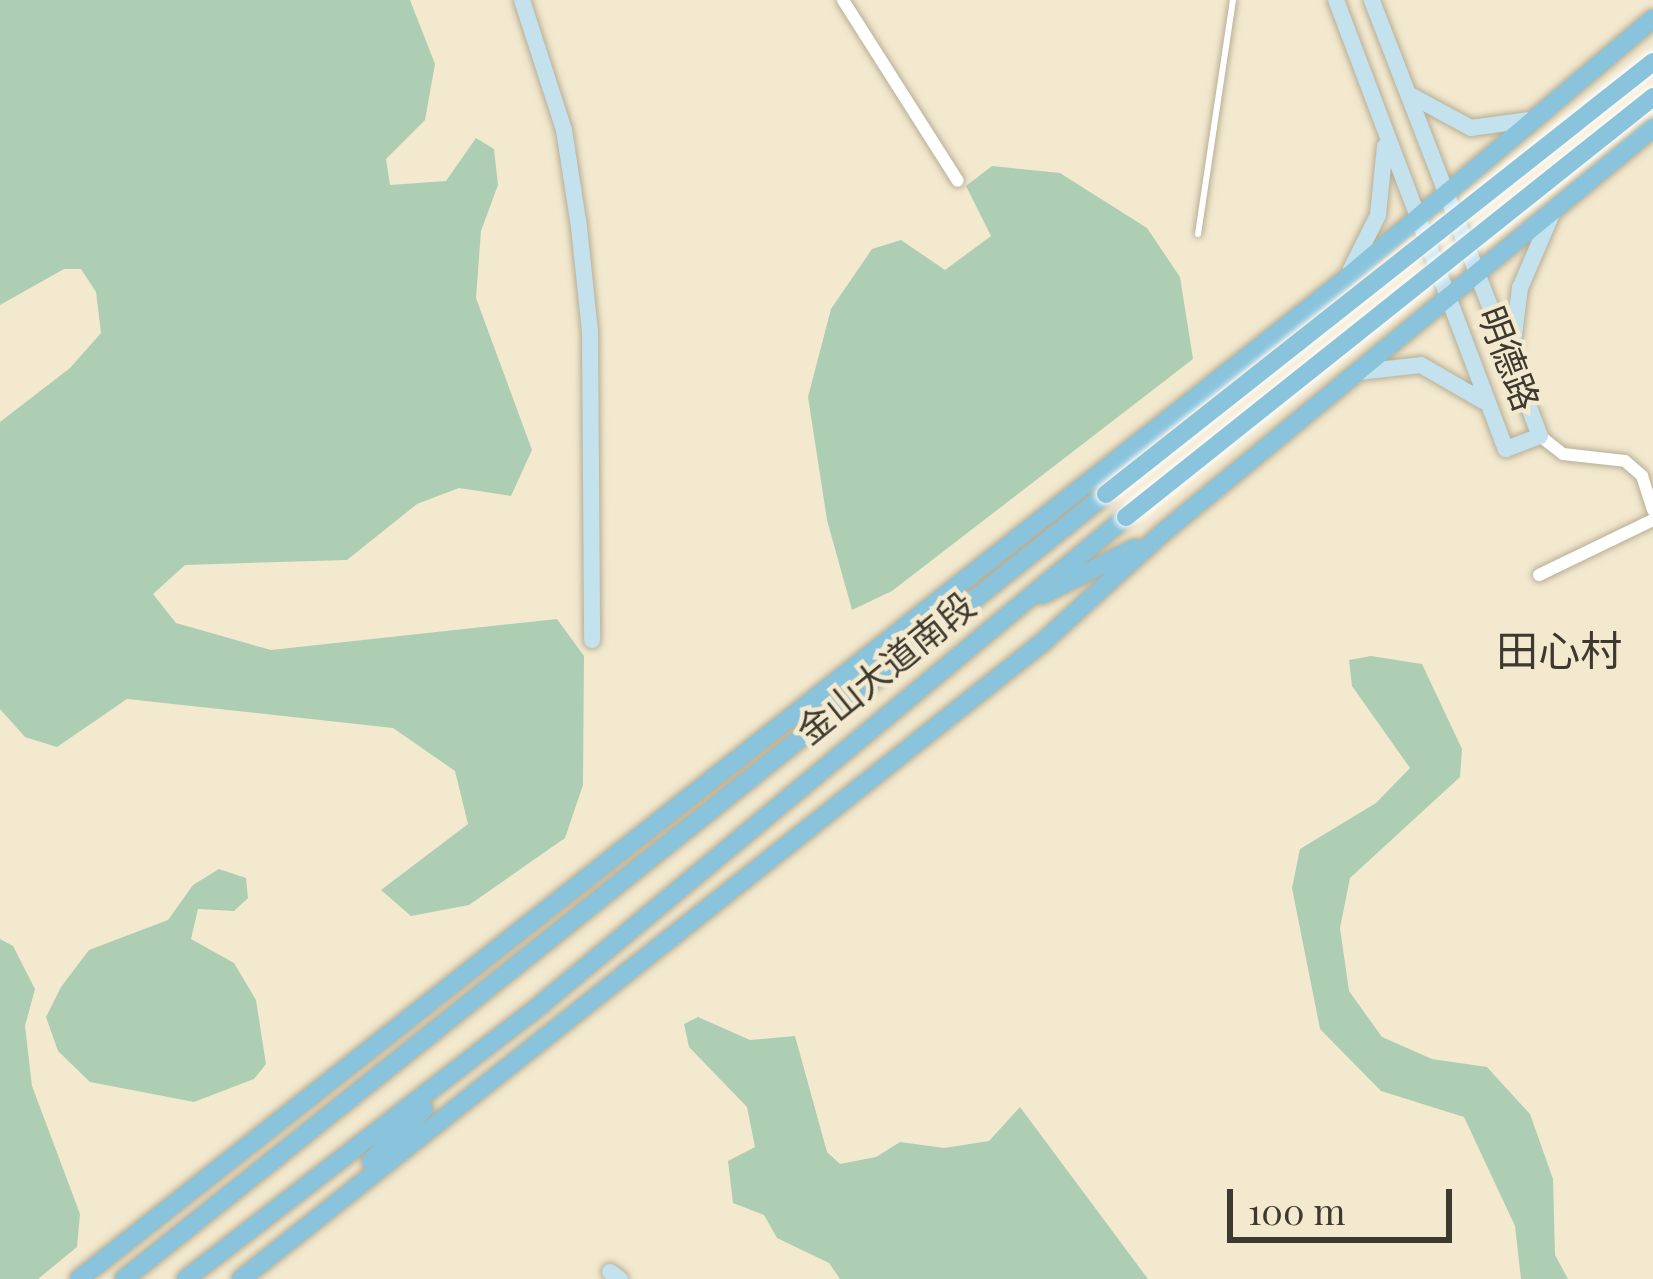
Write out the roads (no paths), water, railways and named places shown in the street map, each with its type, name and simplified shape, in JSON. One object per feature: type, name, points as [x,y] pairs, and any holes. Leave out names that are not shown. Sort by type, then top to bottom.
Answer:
[{"type":"main road","points":[[79,1279],[1338,285],[1653,19]]},
{"type":"main road","name":"金山大道南段","points":[[124,1279],[983,588],[1653,62]]},
{"type":"main road","name":"金山大道南段","points":[[186,1279],[472,1060],[1006,614],[1653,98]]},
{"type":"main road","points":[[241,1279],[825,818],[1653,128]]},
{"type":"main road","points":[[983,588],[1115,460]]},
{"type":"main road","points":[[1006,614],[1160,535]]},
{"type":"main road","points":[[277,1122],[443,1020]]},
{"type":"main road","points":[[322,1212],[472,1060]]},
{"type":"street","points":[[521,0],[564,130],[588,311],[592,640]]},
{"type":"street","points":[[843,0],[958,181]]},
{"type":"street","name":"明德路","points":[[1336,0],[1506,449],[1540,436],[1372,0]]},
{"type":"street","points":[[1408,92],[1430,112],[1471,128],[1530,120]]},
{"type":"street","points":[[1338,285],[1378,214],[1385,175],[1380,116]]},
{"type":"street","points":[[1512,364],[1520,289],[1557,207]]},
{"type":"street","points":[[1353,375],[1393,363],[1436,369],[1492,413]]},
{"type":"street","points":[[1540,436],[1563,454],[1625,461],[1642,476],[1653,510]]},
{"type":"street","points":[[1538,575],[1653,520]]},
{"type":"lane","points":[[1198,234],[1233,0]]},
{"type":"district","name":"田心村","points":[[1559,649]]}]
